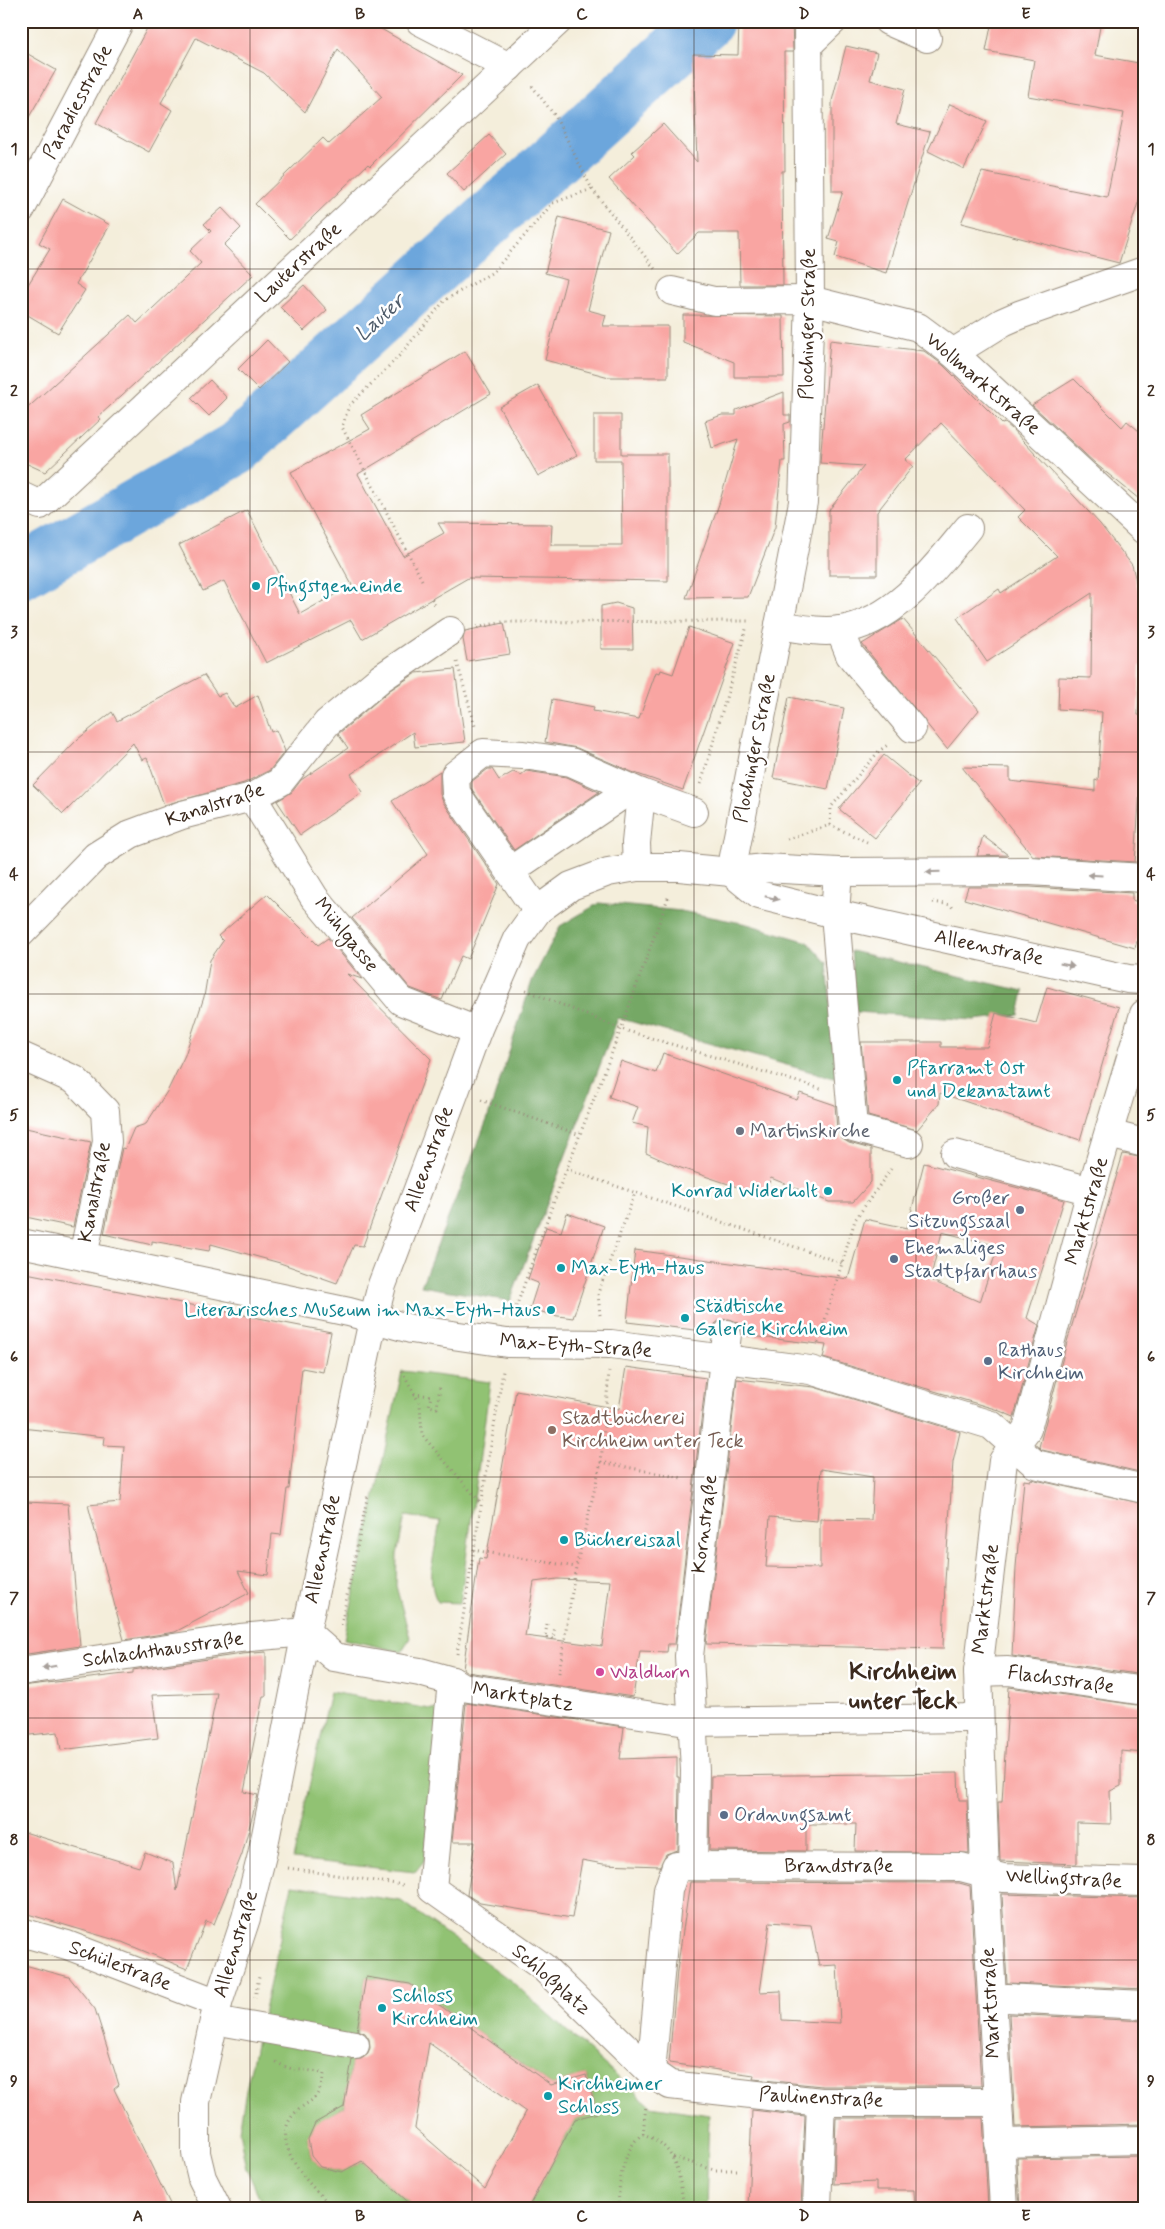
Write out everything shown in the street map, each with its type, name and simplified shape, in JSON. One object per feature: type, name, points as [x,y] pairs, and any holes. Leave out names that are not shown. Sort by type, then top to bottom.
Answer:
[{"type":"street","name":"Paradiesstraße","points":[[21,209],[120,21]]},
{"type":"street","points":[[420,21],[519,74]]},
{"type":"street","name":"Lauterstraße","points":[[31,501],[519,74],[558,21]]},
{"type":"street","points":[[809,33],[833,21]]},
{"type":"street","points":[[888,21],[927,38]]},
{"type":"street","name":"Plochinger Straße","points":[[731,872],[803,502],[810,300],[809,33]]},
{"type":"street","points":[[954,353],[1019,314],[1144,271]]},
{"type":"street","name":"Wollmarktstraße","points":[[672,291],[714,301],[810,300],[918,327],[954,353],[1144,530]]},
{"type":"street","points":[[779,625],[813,630],[840,630],[865,623],[899,603],[927,578],[968,528]]},
{"type":"street","points":[[840,630],[850,654],[912,728]]},
{"type":"street","name":"Kanalstraße","points":[[21,934],[96,856],[131,834],[182,815],[252,797],[280,782],[327,723],[381,678],[450,631]]},
{"type":"street","points":[[538,910],[456,793],[454,775],[483,753],[523,754],[571,762],[636,791],[694,812]]},
{"type":"street","points":[[636,791],[637,867]]},
{"type":"street","points":[[510,871],[636,791]]},
{"type":"street","name":"Mühlgasse","points":[[252,797],[314,897],[401,1001],[477,1031]]},
{"type":"street","name":"Alleenstraße","points":[[217,2208],[202,2178],[196,2153],[196,2102],[216,2012],[246,1918],[262,1855],[306,1632],[373,1320],[382,1285],[454,1091],[477,1031],[517,939],[538,910],[571,886],[608,872],[637,867],[679,867],[731,872],[764,868],[838,872],[1030,871],[1144,878]]},
{"type":"street","name":"Alleenstraße","points":[[731,872],[759,894],[835,914],[1128,979],[1144,980]]},
{"type":"street","points":[[838,872],[835,914],[853,1128],[909,1143]]},
{"type":"street","name":"Marktstraße","points":[[1004,2208],[996,2102],[978,1714],[978,1672],[1003,1461],[1027,1429],[1091,1191],[1144,1014]]},
{"type":"street","name":"Kanalstraße","points":[[21,1056],[75,1080],[105,1111],[107,1142],[83,1256]]},
{"type":"street","points":[[1109,1134],[1144,1143]]},
{"type":"street","points":[[955,1154],[1091,1191]]},
{"type":"street","name":"Max-Eyth-Straße","points":[[21,1243],[349,1312],[411,1329],[507,1343],[725,1346],[991,1425],[1035,1464],[1144,1489]]},
{"type":"street","name":"Kornstraße","points":[[693,1722],[689,1656],[725,1346]]},
{"type":"street","name":"Schlachthausstraße","points":[[21,1671],[240,1638],[306,1632]]},
{"type":"street","name":"Marktplatz","points":[[306,1632],[334,1657],[420,1672],[452,1681],[462,1687],[693,1722],[966,1718],[978,1714]]},
{"type":"street","name":"Flachsstraße","points":[[978,1672],[1008,1671],[1144,1691]]},
{"type":"street","points":[[432,1889],[452,1681]]},
{"type":"street","points":[[651,2072],[668,1890],[676,1866],[693,1865],[693,1722]]},
{"type":"street","name":"Brandstraße","points":[[693,1865],[961,1867],[985,1873]]},
{"type":"street","name":"Wellingstraße","points":[[985,1873],[1003,1878],[1144,1882]]},
{"type":"street","name":"Schloßplatz","points":[[432,1889],[543,1967],[651,2072]]},
{"type":"street","name":"Schülestraße","points":[[21,1932],[67,1945],[216,2012],[355,2045]]},
{"type":"street","points":[[1007,1998],[1144,2005]]},
{"type":"street","name":"Paulinenstraße","points":[[651,2072],[670,2084],[820,2102],[996,2102]]},
{"type":"street","points":[[817,2208],[820,2102]]},
{"type":"street","points":[[999,2143],[1144,2140]]},
{"type":"path","points":[[519,74],[555,116],[592,189],[672,291]]},
{"type":"path","points":[[422,580],[342,427],[349,406],[400,355],[445,300],[493,272],[553,203],[592,189]]},
{"type":"path","points":[[483,753],[450,631],[503,622],[749,621],[694,812]]},
{"type":"path","points":[[830,825],[831,807],[879,751],[912,728]]},
{"type":"path","points":[[780,841],[830,825],[872,844]]},
{"type":"path","points":[[452,1681],[513,1312],[673,887]]},
{"type":"path","points":[[500,980],[621,1028],[850,1098]]},
{"type":"path","points":[[454,1091],[580,1135]]},
{"type":"path","points":[[566,1170],[842,1263]]},
{"type":"path","points":[[555,1702],[576,1567],[602,1462],[611,1344],[601,1322],[598,1293],[635,1193]]},
{"type":"path","points":[[810,1370],[855,1220]]},
{"type":"path","points":[[402,1370],[420,1404],[422,1435],[481,1504]]},
{"type":"path","points":[[414,1394],[431,1396],[429,1406],[437,1408],[440,1385]]},
{"type":"path","points":[[602,1462],[709,1483]]},
{"type":"path","points":[[473,1550],[576,1567]]},
{"type":"path","points":[[547,1624],[545,1637],[553,1639],[555,1626]]},
{"type":"path","points":[[285,1868],[432,1889]]},
{"type":"path","points":[[273,2060],[289,2070],[324,2074],[322,2088],[314,2100],[295,2113],[287,2123],[285,2136],[290,2156],[304,2177],[334,2208]]},
{"type":"path","points":[[619,2208],[618,2199],[622,2168],[635,2138],[643,2134],[655,2138],[670,2152],[684,2208]]},
{"type":"path","points":[[673,2158],[714,2170],[740,2170]]},
{"type":"green space","points":[[599,903],[681,911],[747,924],[808,942],[827,963],[837,1079],[618,1018],[510,1301],[421,1286],[487,1120],[532,981],[560,926]]},
{"type":"green space","points":[[851,951],[1024,991],[1019,1015],[974,1020],[856,1012]]},
{"type":"green space","points":[[402,1371],[490,1382],[460,1603],[438,1602],[434,1593],[432,1573],[440,1521],[405,1516],[397,1555],[396,1586],[410,1638],[402,1652],[344,1639]]},
{"type":"green space","points":[[330,1692],[442,1711],[424,1861],[415,1872],[293,1859]]},
{"type":"green space","points":[[292,1885],[401,1901],[510,1980],[651,2106],[709,2115],[706,2208],[528,2208],[575,2119],[597,2113],[586,2075],[551,2085],[410,1984],[366,1977],[344,2107],[315,2124],[308,2139],[311,2156],[320,2167],[341,2172],[362,2161],[415,2208],[267,2208],[261,2201],[246,2168],[239,2131],[247,2085]]},
{"type":"building","points":[[151,21],[367,21],[462,75],[370,166],[368,164],[290,239],[255,204],[323,138],[329,144],[382,97],[338,49],[305,112],[264,73],[196,38],[161,103],[172,110],[149,152],[96,123]]},
{"type":"building","points":[[739,21],[792,21],[793,52],[784,52],[785,171],[782,171],[783,285],[740,285],[739,233],[699,233],[677,254],[609,179],[635,155],[632,152],[663,124],[697,162],[693,54],[738,55]]},
{"type":"building","points":[[992,21],[1101,21],[1095,55],[1144,64],[1144,184],[1119,263],[961,223],[982,172],[1107,197],[1124,113],[1028,96],[1034,60],[986,51]]},
{"type":"building","points":[[846,46],[877,53],[870,80],[905,89],[896,124],[930,132],[886,273],[835,257],[839,242],[828,239],[843,191],[832,191],[832,101]]},
{"type":"building","points":[[21,50],[56,70],[21,131]]},
{"type":"building","points":[[950,104],[987,121],[964,169],[928,151]]},
{"type":"building","points":[[489,135],[506,154],[464,192],[447,173]]},
{"type":"building","points":[[63,199],[110,225],[76,284],[85,290],[58,333],[21,311],[21,296],[50,249],[39,243]]},
{"type":"building","points":[[222,208],[241,228],[224,245],[253,275],[98,417],[101,419],[45,472],[21,461],[21,414],[130,315],[137,323],[201,263],[190,251],[211,231],[204,224]]},
{"type":"building","points":[[559,217],[609,230],[588,310],[606,315],[603,326],[668,326],[668,377],[609,377],[545,360],[566,279],[545,273]]},
{"type":"building","points":[[304,285],[327,310],[304,331],[280,307]]},
{"type":"building","points":[[683,315],[783,316],[784,377],[734,377],[734,362],[683,342]]},
{"type":"building","points":[[267,340],[288,362],[259,390],[238,369]]},
{"type":"building","points":[[830,340],[924,351],[943,365],[1002,424],[1005,423],[1012,429],[1100,524],[1132,565],[1144,613],[1144,666],[1140,666],[1138,715],[1144,716],[1144,731],[1135,862],[1033,856],[962,767],[1010,768],[1010,781],[1095,791],[1095,780],[1098,781],[1102,712],[1058,709],[1059,677],[1091,678],[1092,593],[987,662],[957,618],[999,589],[1001,593],[1057,556],[1018,517],[1025,510],[941,423],[905,460],[913,466],[877,512],[877,575],[829,575],[829,510],[864,466],[820,463]]},
{"type":"building","points":[[465,351],[491,394],[358,474],[403,556],[444,533],[438,523],[552,524],[551,545],[622,545],[621,460],[594,460],[594,415],[621,415],[621,454],[668,454],[668,581],[468,578],[362,639],[351,620],[266,663],[224,581],[203,591],[179,545],[247,510],[300,614],[352,585],[291,472],[370,429],[361,415]]},
{"type":"building","points":[[1074,379],[1122,427],[1127,421],[1144,435],[1144,503],[1097,465],[1032,405]]},
{"type":"building","points":[[210,380],[227,398],[209,416],[191,398]]},
{"type":"building","points":[[538,385],[577,455],[538,476],[499,407]]},
{"type":"building","points":[[784,392],[784,415],[790,415],[790,422],[784,424],[785,461],[782,461],[775,527],[748,597],[686,598],[719,504],[738,439],[712,448],[705,421],[722,415],[736,415],[736,410]]},
{"type":"building","points":[[616,603],[632,608],[633,649],[601,649],[601,606]]},
{"type":"building","points":[[903,619],[979,710],[947,749],[862,644]]},
{"type":"building","points":[[504,623],[510,654],[467,661],[463,639],[465,631]]},
{"type":"building","points":[[689,627],[735,643],[683,790],[632,772],[577,748],[545,742],[552,699],[594,707],[593,711],[639,719],[656,672],[660,673],[661,670],[673,674]]},
{"type":"building","points":[[455,669],[465,742],[415,747],[413,732],[351,774],[363,792],[300,835],[277,801],[292,792],[301,780],[348,748],[338,734],[390,690],[416,673]]},
{"type":"building","points":[[204,675],[218,696],[225,693],[235,708],[258,695],[271,732],[276,730],[285,751],[270,770],[244,783],[164,805],[147,758],[142,760],[133,743],[63,814],[33,785],[78,739],[112,712],[117,721]]},
{"type":"building","points":[[789,697],[844,708],[828,789],[773,778]]},
{"type":"building","points":[[884,755],[919,784],[875,838],[839,809]]},
{"type":"building","points":[[488,769],[492,769],[499,780],[513,772],[521,775],[526,771],[567,777],[599,792],[514,850],[471,788],[471,782]]},
{"type":"building","points":[[440,771],[440,794],[443,802],[499,884],[468,959],[461,956],[442,1000],[410,988],[352,918],[428,854],[392,801]]},
{"type":"building","points":[[983,836],[1008,855],[977,856]]},
{"type":"building","points":[[968,887],[1030,887],[1132,893],[1132,900],[1144,904],[1144,918],[1135,948],[964,899]]},
{"type":"building","points":[[267,894],[318,945],[328,938],[362,979],[347,974],[431,1059],[363,1246],[354,1245],[337,1283],[280,1263],[211,1244],[209,1251],[152,1241],[152,1245],[104,1234],[122,1148],[125,1149],[134,1128],[146,1124],[168,1090],[185,1055],[204,997],[210,960],[223,941],[218,936]]},
{"type":"building","points":[[1047,987],[1119,1007],[1080,1140],[940,1093],[939,1104],[917,1130],[868,1116],[861,1042],[941,1042],[941,1047],[987,1047],[996,1013],[1036,1023]]},
{"type":"building","name":"Martinskirche","points":[[663,1053],[797,1100],[800,1093],[835,1105],[837,1129],[841,1138],[849,1143],[871,1149],[871,1182],[853,1202],[829,1202],[771,1178],[764,1196],[678,1167],[646,1153],[648,1127],[632,1123],[638,1107],[609,1097],[621,1061],[656,1073]]},
{"type":"building","points":[[21,1127],[91,1142],[73,1227],[21,1216]]},
{"type":"building","points":[[1123,1154],[1144,1158],[1144,1473],[1042,1450],[1039,1447],[1067,1342]]},
{"type":"building","points":[[924,1163],[1064,1200],[1027,1318],[1039,1325],[1014,1417],[995,1409],[823,1358],[826,1345],[743,1335],[737,1322],[729,1319],[720,1320],[715,1324],[712,1332],[627,1322],[635,1250],[848,1279],[865,1219],[907,1228]],"holes":[[[942,1232],[998,1246],[980,1302],[930,1280]]]},
{"type":"building","name":"Max-Eyth-Haus","points":[[567,1213],[604,1226],[573,1318],[551,1315],[530,1308],[538,1283],[528,1279],[546,1227],[561,1232]]},
{"type":"building","points":[[21,1272],[331,1332],[323,1372],[302,1368],[289,1489],[287,1489],[281,1535],[272,1534],[268,1575],[238,1571],[249,1593],[175,1632],[124,1640],[88,1505],[120,1502],[124,1446],[104,1445],[105,1437],[21,1428]]},
{"type":"building","points":[[626,1367],[706,1378],[675,1644],[668,1644],[667,1652],[640,1651],[633,1697],[467,1672],[463,1669],[479,1558],[486,1559],[516,1390],[619,1409]],"holes":[[[557,1579],[610,1581],[602,1646],[525,1636],[534,1582]]]},
{"type":"building","points":[[737,1379],[814,1387],[960,1432],[953,1462],[945,1581],[943,1649],[706,1644]],"holes":[[[821,1469],[873,1477],[871,1520],[820,1519],[820,1568],[766,1567],[770,1517],[817,1521]]]},
{"type":"building","points":[[1031,1479],[1144,1504],[1144,1675],[1012,1656],[1016,1567],[1024,1480],[1030,1481]]},
{"type":"building","points":[[26,1502],[68,1504],[80,1646],[21,1655],[21,1563]]},
{"type":"building","points":[[266,1652],[266,1696],[263,1696],[244,1792],[258,1795],[242,1854],[214,1924],[206,1921],[187,1969],[122,1942],[21,1912],[21,1831],[139,1867],[145,1852],[173,1863],[177,1891],[217,1693],[152,1695],[158,1738],[61,1750],[58,1732],[21,1736],[21,1686],[133,1673],[133,1670]]},
{"type":"building","points":[[1009,1687],[1144,1706],[1144,1753],[1121,1751],[1121,1786],[1110,1791],[1111,1824],[1077,1823],[1077,1864],[1000,1861],[998,1802],[1002,1802]]},
{"type":"building","points":[[466,1703],[624,1727],[620,1759],[677,1757],[677,1777],[679,1777],[678,1850],[666,1854],[660,1866],[603,1864],[582,1860],[572,1918],[480,1903],[467,1895],[475,1842],[452,1842]]},
{"type":"building","points":[[958,1773],[959,1800],[967,1800],[969,1853],[855,1851],[856,1824],[806,1824],[806,1851],[709,1850],[711,1776]]},
{"type":"building","points":[[690,1882],[959,1883],[970,1886],[981,2086],[822,2086],[753,2079],[754,2075],[669,2063],[677,1971]],"holes":[[[770,1922],[811,1925],[819,1966],[837,1965],[840,2023],[782,2020],[781,1991],[760,1992]]]},
{"type":"building","points":[[1002,1894],[1144,1898],[1144,1989],[1007,1983]]},
{"type":"building","points":[[21,1964],[69,1977],[95,2009],[119,2085],[114,2089],[172,2208],[21,2208]]},
{"type":"building","name":"Kirchheimer Schloss","points":[[366,1977],[410,1984],[551,2085],[586,2075],[597,2113],[575,2119],[528,2208],[415,2208],[362,2161],[342,2172],[320,2167],[311,2156],[308,2139],[315,2123],[344,2107],[352,2060],[361,2059],[367,2055],[370,2048],[369,2039],[365,2033],[357,2030]],"holes":[[[429,2043],[526,2112],[485,2189],[415,2128]]]},
{"type":"building","points":[[1009,2014],[1144,2021],[1144,2124],[1015,2127]]},
{"type":"building","points":[[752,2110],[805,2116],[801,2208],[748,2208]]},
{"type":"building","points":[[836,2118],[983,2118],[988,2208],[915,2208],[914,2190],[876,2190],[876,2182],[834,2184]]},
{"type":"building","points":[[1144,2156],[1144,2208],[1020,2208],[1017,2158]]},
{"type":"waterway","name":"Lauter","points":[[21,572],[237,448],[707,21]]},
{"type":"place","name":"Pfingstgemeinde","points":[[256,586]]},
{"type":"place","name":"Pfarramt Ost und Dekanatamt","points":[[897,1080]]},
{"type":"place","name":"Martinskirche","points":[[740,1131]]},
{"type":"place","name":"Konrad Widerholt","points":[[828,1191]]},
{"type":"place","name":"Großer Sitzungssaal","points":[[1020,1210]]},
{"type":"place","name":"Ehemaliges Stadtpfarrhaus","points":[[894,1259]]},
{"type":"place","name":"Max-Eyth-Haus","points":[[561,1268]]},
{"type":"place","name":"Literarisches Museum im Max-Eyth-Haus","points":[[551,1310]]},
{"type":"place","name":"Städtische Galerie Kirchheim","points":[[685,1318]]},
{"type":"place","name":"Rathaus Kirchheim","points":[[988,1361]]},
{"type":"place","name":"Stadtbücherei Kirchheim unter Teck","points":[[552,1430]]},
{"type":"place","name":"Büchereisaal","points":[[564,1540]]},
{"type":"place","name":"Waldhorn","points":[[600,1672]]},
{"type":"place","name":"Ordnungsamt","points":[[724,1815]]},
{"type":"place","name":"Schloss Kirchheim","points":[[382,2008]]},
{"type":"place","name":"Kirchheimer Schloss","points":[[548,2096]]},
{"type":"district","name":"Kirchheim unter Teck","points":[[903,1686]]}]
